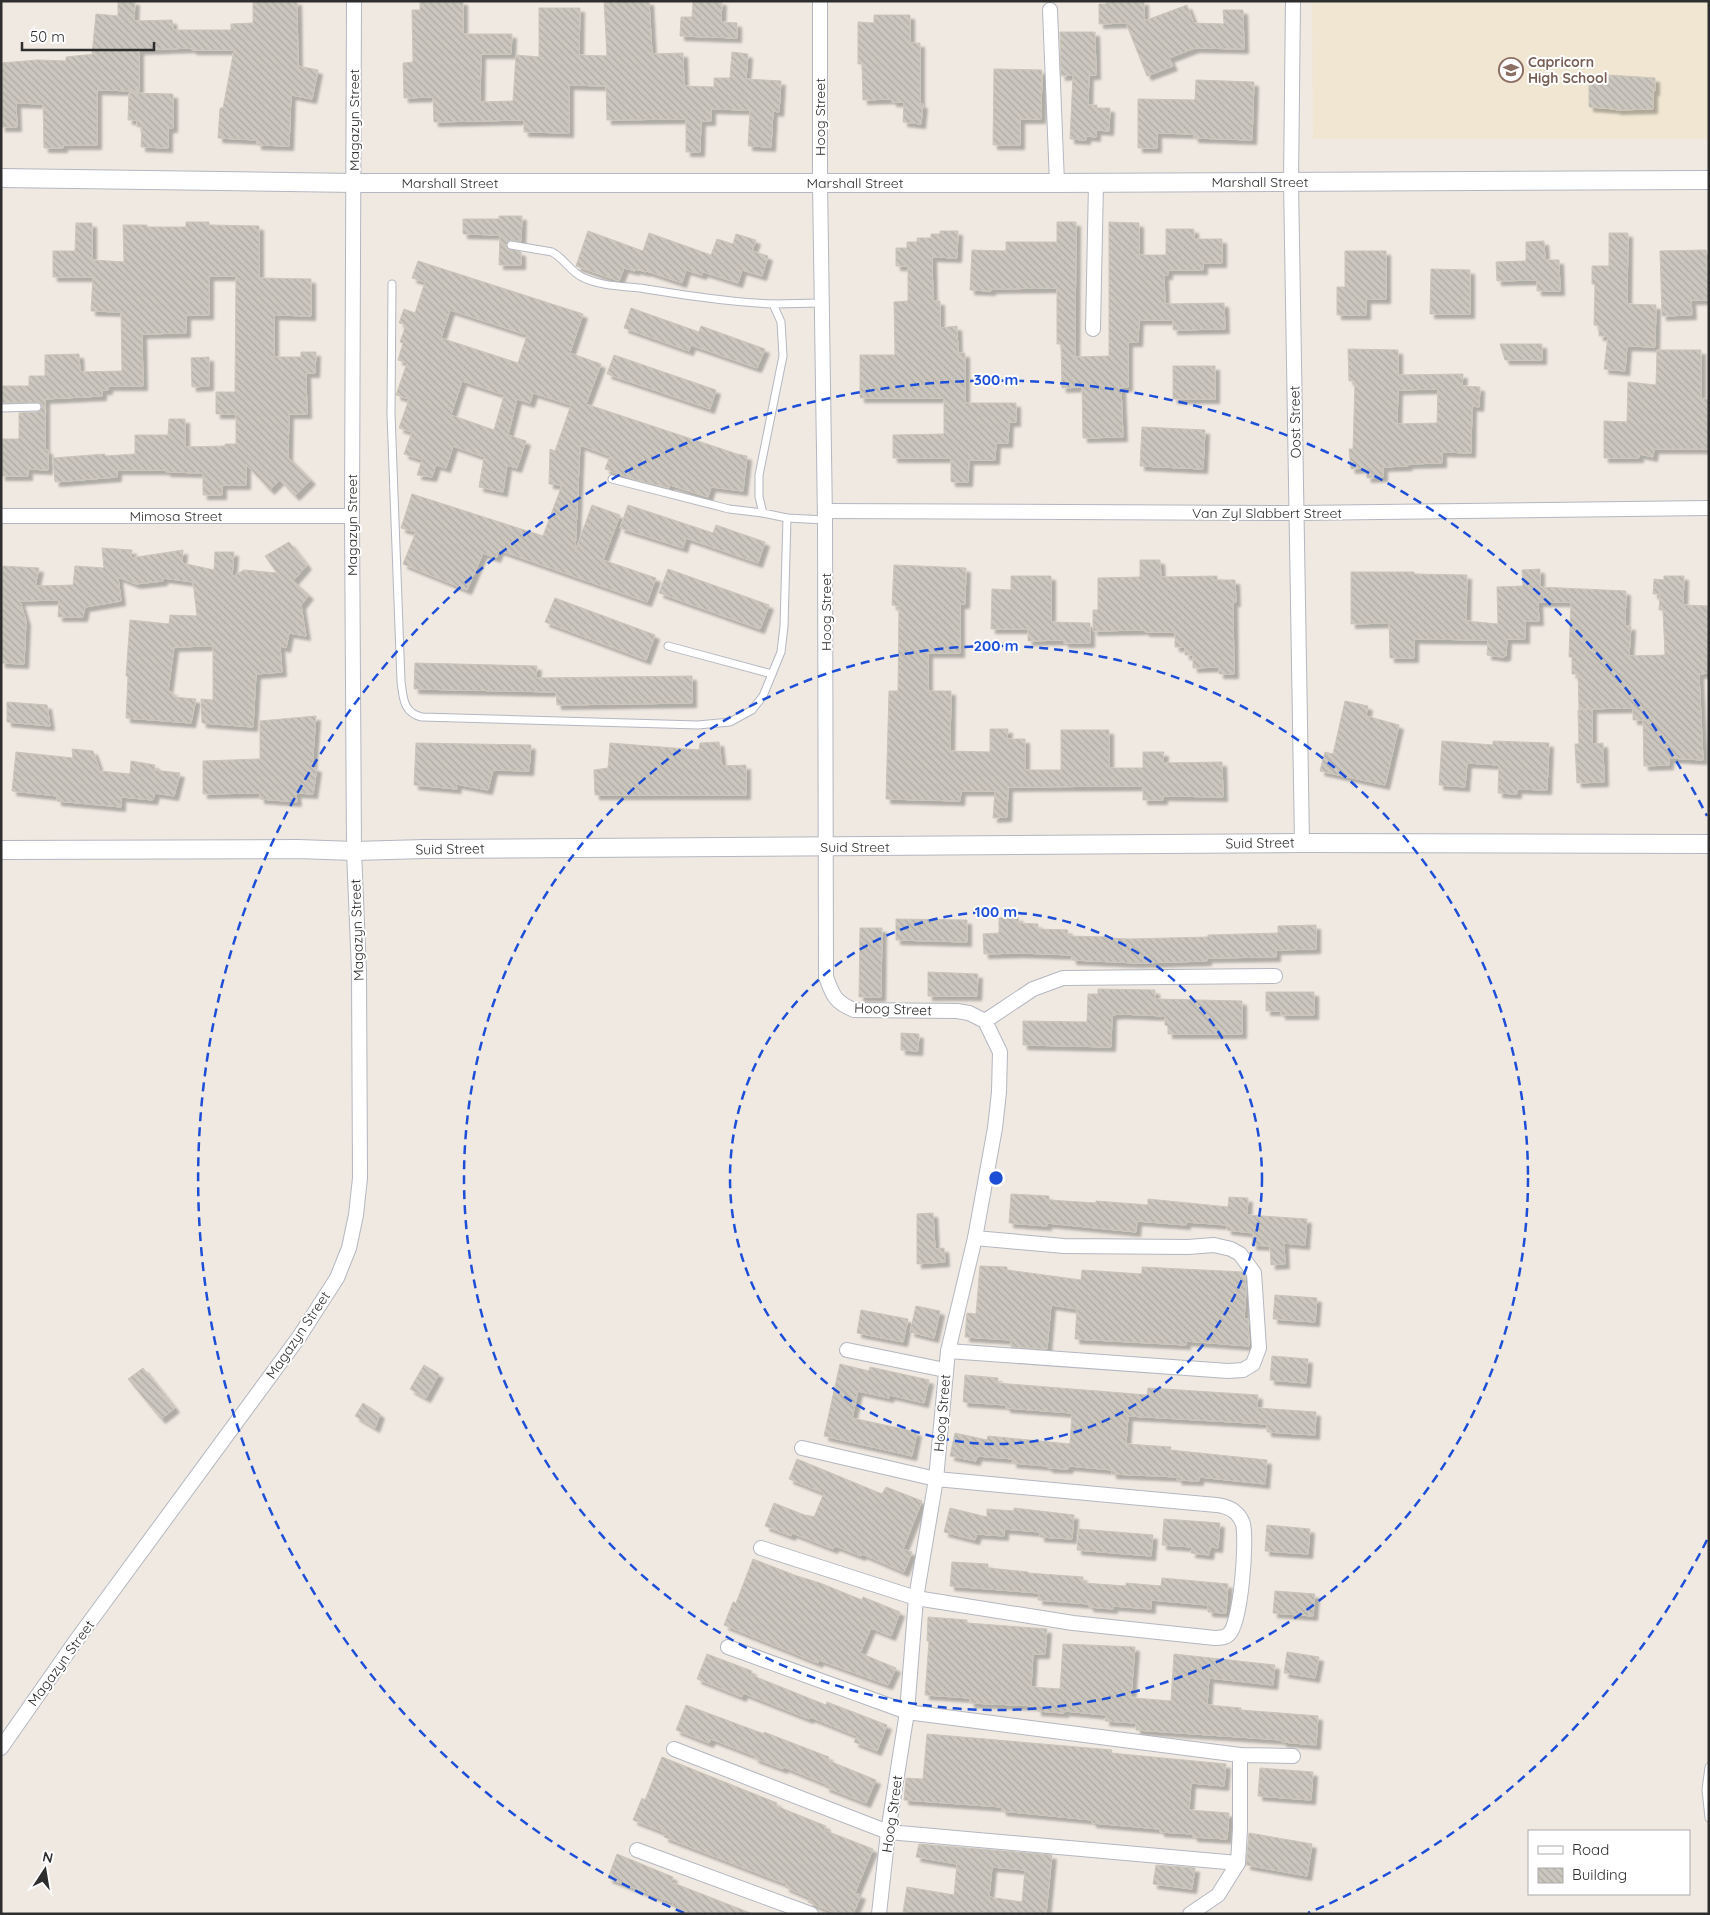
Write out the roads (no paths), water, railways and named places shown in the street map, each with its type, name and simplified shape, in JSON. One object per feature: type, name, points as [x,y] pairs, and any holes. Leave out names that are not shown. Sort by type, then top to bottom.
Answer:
[{"type":"street","name":"Magazyn Street","points":[[1,1748],[75,1642],[299,1337],[343,1265],[349,1248],[356,1215],[360,1178],[359,971],[354,851],[352,516],[354,1]]},
{"type":"street","name":"Hoog Street","points":[[820,1],[820,183],[825,516],[826,977],[836,1000],[854,1010],[957,1011],[978,1016],[985,1021],[1000,1052],[995,1128],[975,1238],[945,1370],[936,1479],[916,1598],[907,1712],[888,1832],[879,1914]]},
{"type":"street","name":"Oost Street","points":[[1293,1],[1291,182],[1302,843]]},
{"type":"street","points":[[1050,10],[1057,183]]},
{"type":"street","name":"Marshall Street","points":[[1,178],[354,183],[1096,183],[1709,180]]},
{"type":"street","points":[[1093,330],[1096,183]]},
{"type":"street","name":"Van Zyl Slabbert Street","points":[[825,516],[1709,508]]},
{"type":"street","name":"Mimosa Street","points":[[1,516],[352,516]]},
{"type":"street","name":"Suid Street","points":[[1,850],[354,851],[1302,843],[1709,844]]},
{"type":"street","points":[[985,1021],[1032,989],[1063,978],[1275,976]]},
{"type":"street","points":[[948,1351],[1228,1371],[1247,1369],[1254,1364],[1259,1348],[1254,1273],[1247,1261],[1231,1249],[1214,1245],[1188,1248],[1064,1246],[975,1238]]},
{"type":"street","points":[[847,1350],[945,1370]]},
{"type":"street","points":[[761,1548],[916,1598],[1073,1623],[1215,1638],[1223,1638],[1235,1626],[1238,1617],[1244,1564],[1243,1523],[1239,1516],[1230,1508],[1205,1504],[936,1479],[802,1448]]},
{"type":"street","points":[[728,1647],[907,1712],[1240,1755],[1293,1756]]},
{"type":"street","points":[[674,1749],[888,1832],[1238,1862]]},
{"type":"street","points":[[1190,1914],[1218,1896],[1238,1862],[1240,1755]]},
{"type":"street","points":[[637,1850],[811,1914]]},
{"type":"lane","points":[[511,245],[557,254],[578,275],[596,282],[694,296],[773,304],[822,302]]},
{"type":"lane","points":[[392,284],[392,414],[400,681],[403,699],[410,712],[422,718],[698,725],[730,722],[752,710],[762,696],[781,652],[784,626],[787,518]]},
{"type":"lane","points":[[763,513],[759,497],[759,475],[783,356],[781,322],[773,304]]},
{"type":"lane","points":[[1,408],[37,407]]},
{"type":"lane","points":[[612,479],[729,509],[787,518],[825,516]]},
{"type":"lane","points":[[668,646],[772,674]]},
{"type":"lane","points":[[1709,1767],[1706,1790],[1709,1818]]},
{"type":"place","name":"Capricorn High School","points":[[1511,70]]}]
